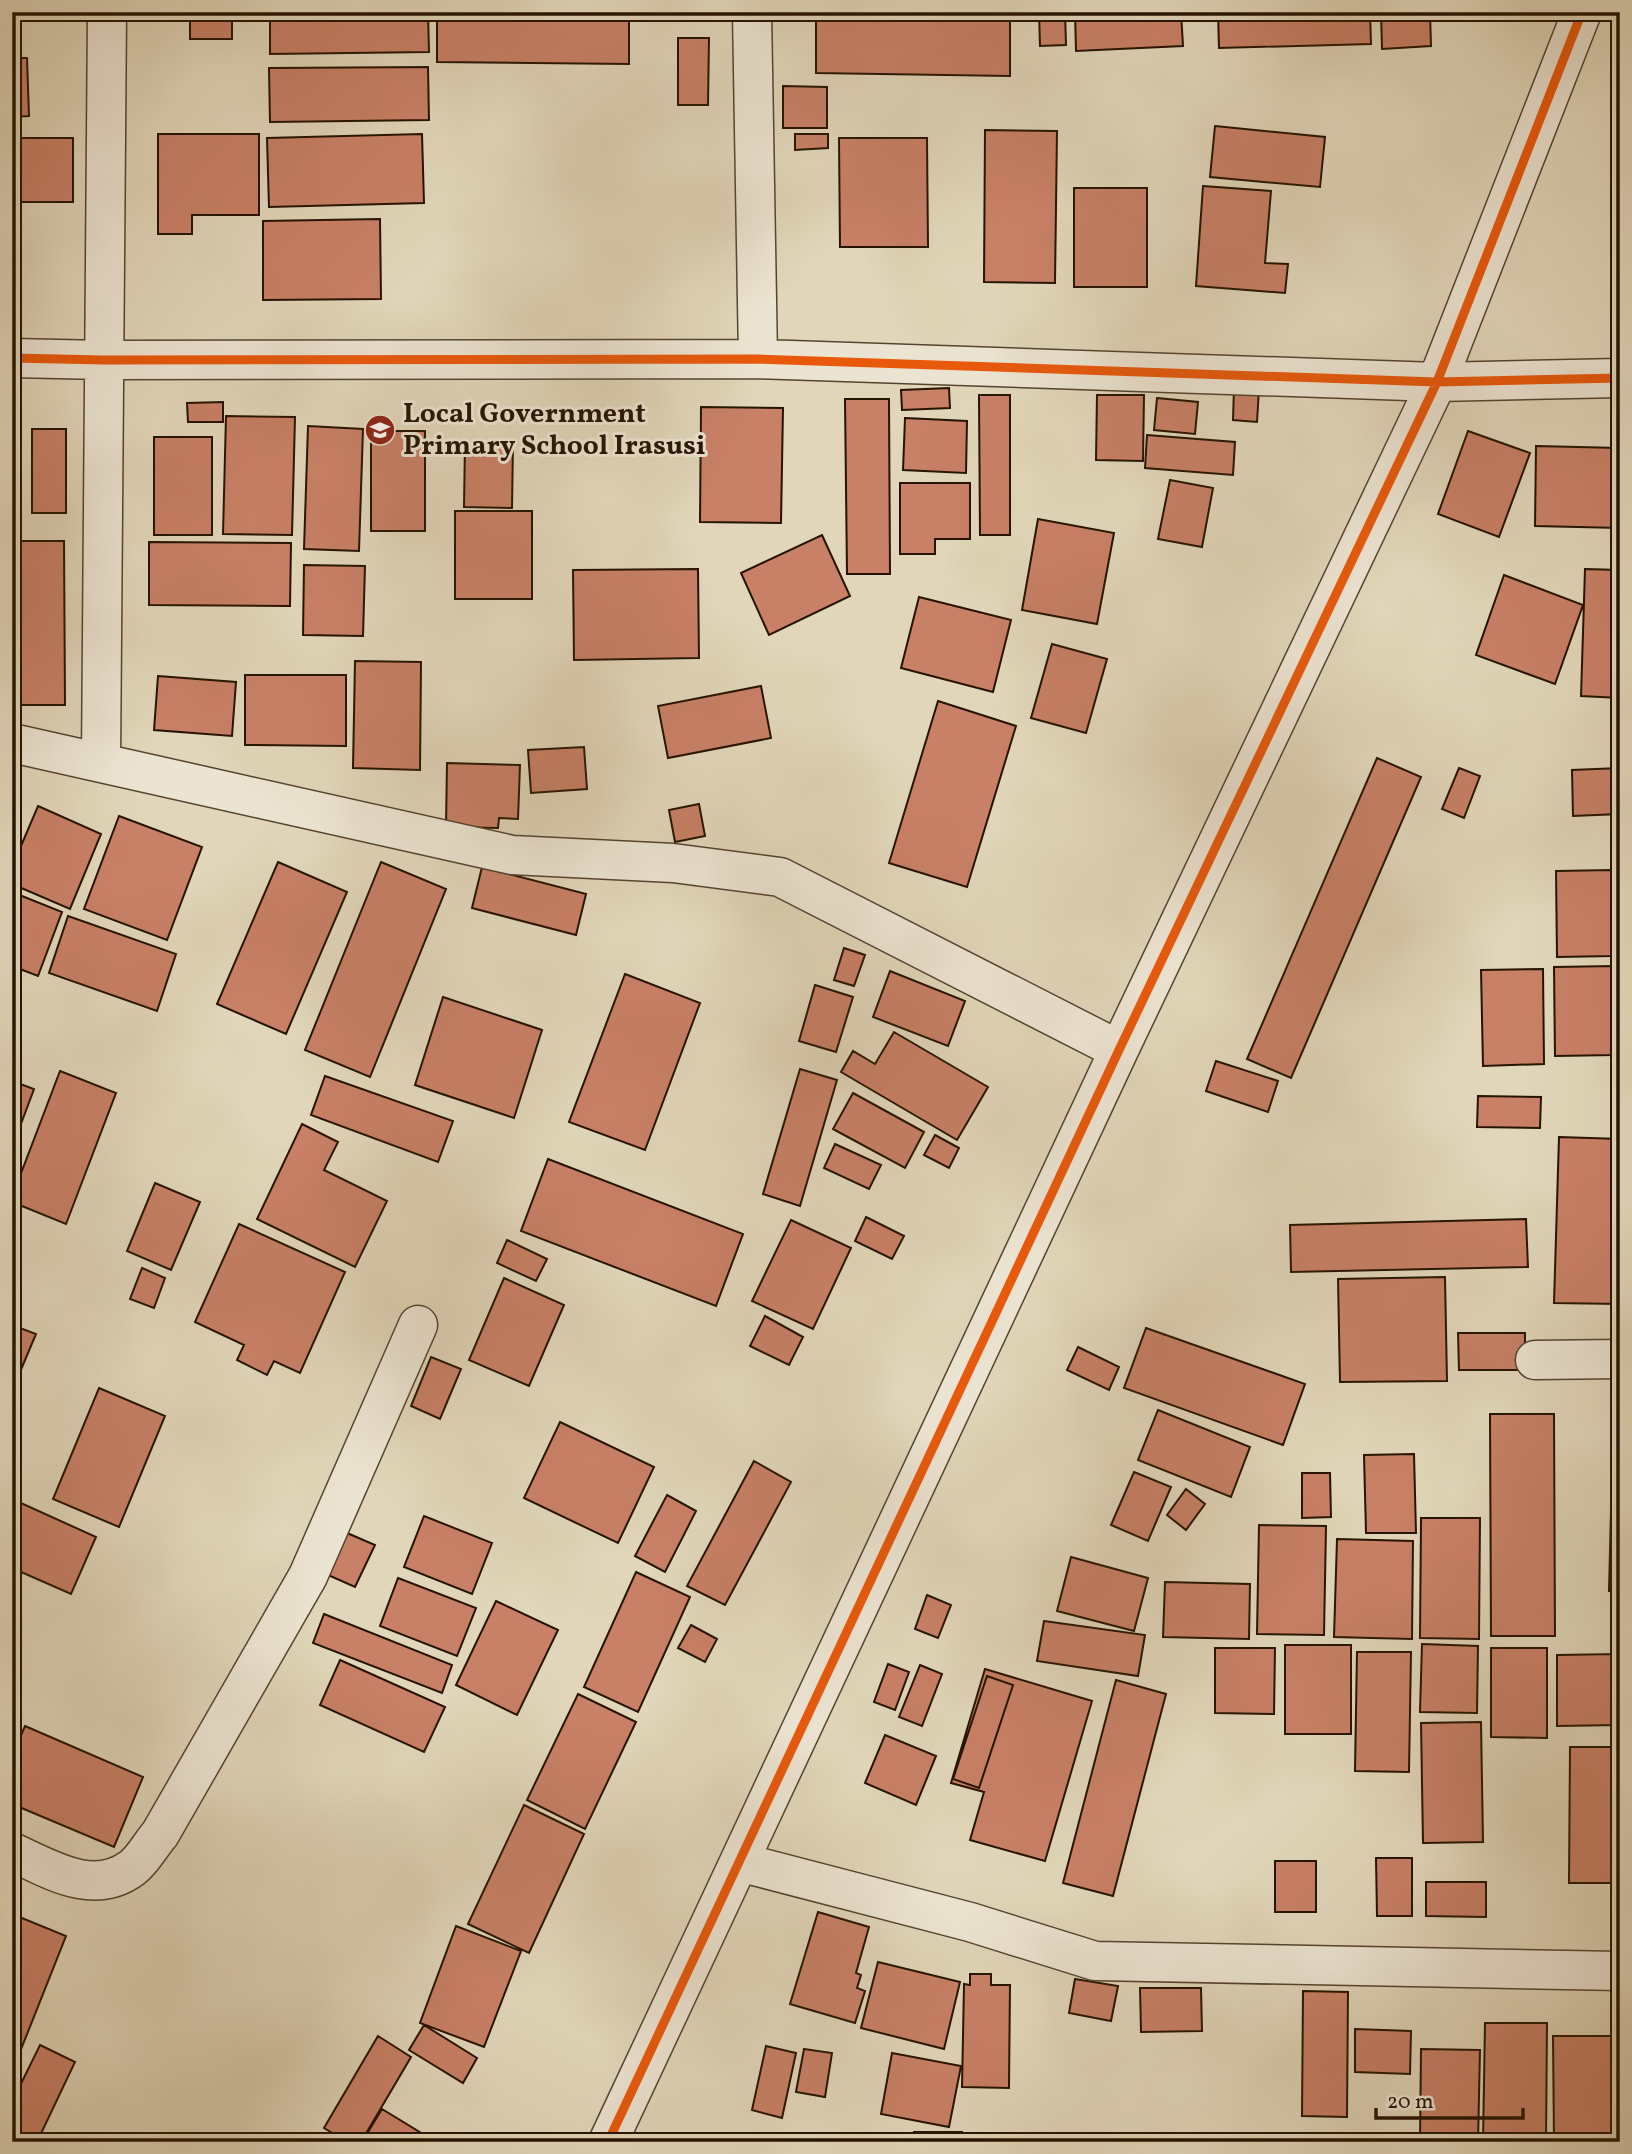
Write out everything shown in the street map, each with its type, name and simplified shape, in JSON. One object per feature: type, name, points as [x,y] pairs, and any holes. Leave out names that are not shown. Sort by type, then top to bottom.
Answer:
[{"type":"street","points":[[101,761],[107,12]]},
{"type":"street","points":[[752,12],[758,359]]},
{"type":"street","points":[[608,2142],[1119,1050],[1437,382],[1582,12]]},
{"type":"street","points":[[12,358],[758,359],[1437,382],[1620,378]]},
{"type":"street","points":[[12,743],[512,855],[674,863],[780,877],[1119,1050]]},
{"type":"street","points":[[12,1852],[75,1880],[106,1881],[132,1868],[160,1834],[308,1576],[418,1325]]},
{"type":"street","points":[[1535,1360],[1620,1359]]},
{"type":"street","points":[[738,1862],[970,1922],[1095,1961],[1620,1971]]},
{"type":"building","points":[[190,12],[232,12],[232,39],[190,39]]},
{"type":"building","points":[[270,12],[428,12],[429,52],[270,54]]},
{"type":"building","points":[[437,12],[629,12],[629,64],[437,62]]},
{"type":"building","points":[[816,12],[1010,12],[1010,76],[816,73]]},
{"type":"building","points":[[1039,12],[1065,12],[1066,45],[1040,46]]},
{"type":"building","points":[[1075,12],[1181,12],[1183,46],[1076,51]]},
{"type":"building","points":[[1218,12],[1370,12],[1371,44],[1219,48]]},
{"type":"building","points":[[1381,12],[1430,12],[1431,46],[1382,49]]},
{"type":"building","points":[[678,38],[709,38],[708,105],[678,105]]},
{"type":"building","points":[[12,58],[27,58],[29,116],[12,117]]},
{"type":"building","points":[[428,67],[429,120],[270,122],[269,68]]},
{"type":"building","points":[[783,86],[827,87],[827,128],[783,128]]},
{"type":"building","points":[[1215,126],[1325,137],[1320,187],[1210,177]]},
{"type":"building","points":[[985,130],[1057,131],[1055,283],[984,282]]},
{"type":"building","points":[[158,134],[259,134],[259,215],[192,215],[192,234],[158,234]]},
{"type":"building","points":[[422,134],[424,203],[269,207],[267,138]]},
{"type":"building","points":[[795,134],[828,134],[828,148],[795,150]]},
{"type":"building","points":[[12,138],[73,138],[73,202],[12,202]]},
{"type":"building","points":[[839,138],[927,138],[928,247],[840,247]]},
{"type":"building","points":[[1203,186],[1271,191],[1265,263],[1288,264],[1285,293],[1196,286]]},
{"type":"building","points":[[1074,188],[1147,188],[1147,287],[1074,287]]},
{"type":"building","points":[[380,219],[381,299],[263,300],[263,221]]},
{"type":"building","points":[[1234,387],[1259,389],[1257,422],[1233,420]]},
{"type":"building","points":[[949,388],[950,408],[902,410],[901,390]]},
{"type":"building","points":[[979,395],[1010,395],[1010,535],[980,535]]},
{"type":"building","points":[[1097,395],[1144,395],[1143,461],[1096,460]]},
{"type":"building","points":[[1157,398],[1198,402],[1195,434],[1154,430]]},
{"type":"building","points":[[845,399],[889,399],[890,574],[847,574]]},
{"type":"building","points":[[223,402],[223,422],[188,422],[187,403]]},
{"type":"building","points":[[701,407],[783,408],[781,523],[700,522]]},
{"type":"building","points":[[226,416],[295,417],[292,535],[223,534]]},
{"type":"building","points":[[905,418],[967,421],[966,473],[903,470]]},
{"type":"building","points":[[308,426],[363,429],[359,551],[304,549]]},
{"type":"building","points":[[32,429],[66,429],[66,513],[32,513]]},
{"type":"building","points":[[371,431],[425,431],[425,531],[371,531]]},
{"type":"building","points":[[1468,431],[1530,453],[1499,537],[1438,514]]},
{"type":"building","points":[[1147,435],[1235,442],[1233,475],[1145,468]]},
{"type":"building","points":[[154,437],[212,437],[212,535],[154,535]]},
{"type":"building","points":[[465,442],[513,443],[512,508],[464,507]]},
{"type":"building","points":[[1536,446],[1620,448],[1620,528],[1535,526]]},
{"type":"building","points":[[1170,480],[1213,488],[1202,547],[1158,539]]},
{"type":"building","points":[[900,483],[970,483],[970,539],[935,539],[935,554],[900,554]]},
{"type":"building","points":[[455,511],[532,511],[532,599],[455,599]]},
{"type":"building","points":[[1038,519],[1114,533],[1097,624],[1022,610]]},
{"type":"building","points":[[822,535],[850,596],[769,635],[741,573]]},
{"type":"building","points":[[13,541],[64,541],[65,705],[14,705]]},
{"type":"building","points":[[149,542],[291,543],[290,606],[149,605]]},
{"type":"building","points":[[304,565],[365,566],[363,636],[303,635]]},
{"type":"building","points":[[698,569],[699,658],[574,660],[573,570]]},
{"type":"building","points":[[1585,569],[1620,570],[1620,698],[1581,696]]},
{"type":"building","points":[[1504,575],[1583,605],[1555,684],[1476,655]]},
{"type":"building","points":[[919,597],[1011,620],[993,692],[901,668]]},
{"type":"building","points":[[1052,644],[1107,659],[1086,733],[1031,718]]},
{"type":"building","points":[[355,661],[421,662],[420,770],[353,768]]},
{"type":"building","points":[[245,675],[346,675],[346,746],[245,745]]},
{"type":"building","points":[[158,676],[236,682],[232,736],[154,730]]},
{"type":"building","points":[[761,686],[771,738],[668,758],[658,706]]},
{"type":"building","points":[[938,701],[1016,726],[967,887],[889,863]]},
{"type":"building","points":[[584,747],[587,789],[531,793],[528,750]]},
{"type":"building","points":[[1377,758],[1421,777],[1291,1078],[1247,1059]]},
{"type":"building","points":[[447,763],[520,765],[518,819],[499,818],[498,828],[446,827]]},
{"type":"building","points":[[1459,768],[1480,776],[1464,818],[1442,809]]},
{"type":"building","points":[[1619,768],[1620,814],[1573,816],[1572,770]]},
{"type":"building","points":[[699,804],[705,836],[675,842],[669,810]]},
{"type":"building","points":[[38,806],[101,834],[70,909],[12,884],[12,867]]},
{"type":"building","points":[[119,816],[202,847],[167,940],[84,909]]},
{"type":"building","points":[[278,862],[347,892],[286,1034],[217,1004]]},
{"type":"building","points":[[381,862],[446,889],[370,1077],[305,1050]]},
{"type":"building","points":[[482,867],[586,894],[576,935],[472,908]]},
{"type":"building","points":[[1612,870],[1613,956],[1557,957],[1556,871]]},
{"type":"building","points":[[12,892],[62,912],[38,976],[12,966]]},
{"type":"building","points":[[68,916],[176,954],[157,1011],[49,973]]},
{"type":"building","points":[[844,948],[865,955],[854,986],[834,980]]},
{"type":"building","points":[[1614,966],[1615,1055],[1555,1056],[1554,967]]},
{"type":"building","points":[[1543,969],[1544,1064],[1483,1066],[1481,970]]},
{"type":"building","points":[[890,971],[965,1001],[948,1046],[873,1017]]},
{"type":"building","points":[[625,974],[700,1003],[645,1150],[569,1122]]},
{"type":"building","points":[[815,985],[853,997],[836,1052],[799,1041]]},
{"type":"building","points":[[443,997],[542,1030],[514,1118],[415,1085]]},
{"type":"building","points":[[894,1032],[988,1087],[957,1140],[841,1072],[853,1051],[875,1064]]},
{"type":"building","points":[[1216,1061],[1278,1081],[1268,1112],[1206,1091]]},
{"type":"building","points":[[800,1069],[837,1080],[800,1206],[763,1194]]},
{"type":"building","points":[[60,1071],[116,1093],[66,1224],[12,1202]]},
{"type":"building","points":[[325,1076],[453,1121],[438,1162],[311,1115]]},
{"type":"building","points":[[12,1081],[34,1089],[12,1148]]},
{"type":"building","points":[[853,1093],[924,1132],[905,1168],[833,1129]]},
{"type":"building","points":[[1478,1096],[1541,1097],[1540,1128],[1477,1127]]},
{"type":"building","points":[[302,1124],[338,1142],[324,1170],[387,1201],[355,1267],[257,1219]]},
{"type":"building","points":[[935,1135],[959,1148],[949,1168],[924,1155]]},
{"type":"building","points":[[1559,1137],[1620,1139],[1620,1304],[1554,1303]]},
{"type":"building","points":[[835,1144],[881,1165],[869,1189],[824,1168]]},
{"type":"building","points":[[548,1159],[743,1234],[716,1306],[521,1231]]},
{"type":"building","points":[[155,1183],[200,1202],[171,1270],[127,1251]]},
{"type":"building","points":[[866,1217],[904,1236],[892,1259],[855,1241]]},
{"type":"building","points":[[1526,1219],[1528,1267],[1291,1272],[1290,1225]]},
{"type":"building","points":[[791,1220],[851,1248],[813,1329],[752,1301]]},
{"type":"building","points":[[239,1224],[345,1272],[300,1373],[274,1361],[267,1375],[237,1360],[244,1345],[195,1322]]},
{"type":"building","points":[[507,1240],[547,1259],[536,1281],[497,1263]]},
{"type":"building","points":[[142,1268],[165,1278],[154,1308],[130,1299]]},
{"type":"building","points":[[1445,1277],[1447,1381],[1340,1382],[1338,1279]]},
{"type":"building","points":[[504,1278],[564,1305],[529,1386],[469,1360]]},
{"type":"building","points":[[765,1316],[803,1337],[789,1365],[750,1346]]},
{"type":"building","points":[[12,1325],[36,1334],[12,1391]]},
{"type":"building","points":[[1146,1328],[1305,1384],[1283,1445],[1124,1388]]},
{"type":"building","points":[[1458,1333],[1525,1333],[1525,1370],[1459,1370]]},
{"type":"building","points":[[1078,1347],[1119,1367],[1109,1390],[1067,1370]]},
{"type":"building","points":[[431,1357],[461,1369],[440,1419],[411,1406]]},
{"type":"building","points":[[99,1388],[165,1416],[119,1527],[53,1499]]},
{"type":"building","points":[[1158,1410],[1250,1447],[1231,1497],[1138,1460]]},
{"type":"building","points":[[1490,1414],[1554,1414],[1555,1636],[1491,1636]]},
{"type":"building","points":[[560,1422],[654,1467],[618,1543],[524,1498]]},
{"type":"building","points":[[1613,1430],[1620,1430],[1620,1591],[1609,1591]]},
{"type":"building","points":[[1414,1454],[1416,1533],[1366,1533],[1364,1455]]},
{"type":"building","points":[[754,1461],[791,1482],[725,1605],[687,1586]]},
{"type":"building","points":[[1134,1472],[1171,1487],[1148,1541],[1111,1525]]},
{"type":"building","points":[[1302,1473],[1330,1473],[1331,1517],[1302,1518]]},
{"type":"building","points":[[1186,1489],[1205,1504],[1186,1530],[1167,1515]]},
{"type":"building","points":[[667,1495],[696,1511],[665,1572],[635,1556]]},
{"type":"building","points":[[12,1499],[96,1537],[71,1594],[12,1568]]},
{"type":"building","points":[[424,1516],[492,1543],[472,1594],[404,1567]]},
{"type":"building","points":[[1421,1518],[1480,1518],[1479,1639],[1420,1638]]},
{"type":"building","points":[[1259,1525],[1326,1526],[1324,1635],[1257,1634]]},
{"type":"building","points":[[347,1533],[375,1545],[355,1587],[328,1575]]},
{"type":"building","points":[[1337,1539],[1413,1541],[1412,1639],[1334,1637]]},
{"type":"building","points":[[1071,1557],[1148,1578],[1134,1631],[1057,1611]]},
{"type":"building","points":[[636,1572],[690,1597],[638,1712],[584,1687]]},
{"type":"building","points":[[398,1578],[476,1608],[457,1656],[380,1626]]},
{"type":"building","points":[[1165,1582],[1250,1584],[1249,1639],[1163,1637]]},
{"type":"building","points":[[927,1595],[951,1605],[938,1638],[915,1629]]},
{"type":"building","points":[[496,1601],[558,1630],[517,1715],[456,1685]]},
{"type":"building","points":[[324,1614],[452,1665],[442,1693],[313,1643]]},
{"type":"building","points":[[1044,1621],[1145,1635],[1138,1676],[1037,1661]]},
{"type":"building","points":[[691,1625],[717,1639],[705,1662],[678,1648]]},
{"type":"building","points":[[1422,1644],[1478,1646],[1477,1713],[1420,1712]]},
{"type":"building","points":[[1285,1645],[1351,1645],[1351,1734],[1285,1734]]},
{"type":"building","points":[[1215,1648],[1275,1648],[1274,1714],[1215,1713]]},
{"type":"building","points":[[1491,1648],[1547,1648],[1547,1738],[1491,1737]]},
{"type":"building","points":[[1357,1652],[1411,1652],[1409,1772],[1355,1771]]},
{"type":"building","points":[[1620,1654],[1620,1725],[1557,1726],[1557,1655]]},
{"type":"building","points":[[340,1660],[445,1707],[424,1752],[320,1705]]},
{"type":"building","points":[[888,1664],[909,1672],[895,1710],[874,1702]]},
{"type":"building","points":[[920,1665],[942,1674],[922,1726],[899,1717]]},
{"type":"building","points":[[985,1669],[1092,1701],[1045,1861],[970,1840],[984,1792],[951,1783]]},
{"type":"building","points":[[987,1676],[1013,1685],[979,1788],[953,1779]]},
{"type":"building","points":[[1116,1680],[1166,1694],[1113,1896],[1063,1883]]},
{"type":"building","points":[[578,1694],[636,1722],[585,1829],[527,1800]]},
{"type":"building","points":[[1481,1722],[1483,1842],[1423,1843],[1421,1723]]},
{"type":"building","points":[[25,1726],[143,1777],[114,1847],[12,1804],[12,1756]]},
{"type":"building","points":[[885,1735],[936,1756],[916,1805],[865,1783]]},
{"type":"building","points":[[1570,1747],[1620,1747],[1620,1883],[1569,1883]]},
{"type":"building","points":[[524,1805],[584,1834],[529,1953],[468,1924]]},
{"type":"building","points":[[1376,1858],[1412,1858],[1412,1916],[1377,1916]]},
{"type":"building","points":[[1275,1861],[1316,1861],[1316,1912],[1275,1912]]},
{"type":"building","points":[[1426,1882],[1486,1882],[1486,1917],[1426,1916]]},
{"type":"building","points":[[818,1912],[869,1927],[856,1973],[861,1975],[857,1988],[865,1991],[855,2023],[790,2004]]},
{"type":"building","points":[[12,1914],[66,1936],[12,2072]]},
{"type":"building","points":[[456,1926],[521,1951],[484,2047],[420,2023]]},
{"type":"building","points":[[878,1962],[960,1982],[944,2049],[861,2028]]},
{"type":"building","points":[[970,1974],[991,1974],[991,1985],[1010,1985],[1009,2088],[962,2087],[964,1984],[970,1985]]},
{"type":"building","points":[[1075,1979],[1118,1986],[1111,2021],[1069,2013]]},
{"type":"building","points":[[1140,1988],[1201,1988],[1202,2031],[1141,2032]]},
{"type":"building","points":[[1303,1991],[1348,1992],[1347,2117],[1302,2116]]},
{"type":"building","points":[[1485,2023],[1547,2023],[1546,2142],[1483,2142]]},
{"type":"building","points":[[424,2025],[477,2058],[463,2083],[409,2050]]},
{"type":"building","points":[[1355,2029],[1411,2031],[1410,2074],[1355,2072]]},
{"type":"building","points":[[378,2036],[411,2057],[361,2142],[347,2142],[324,2128]]},
{"type":"building","points":[[1553,2036],[1611,2036],[1612,2142],[1554,2142]]},
{"type":"building","points":[[40,2045],[75,2062],[37,2142],[34,2142],[12,2131],[12,2102]]},
{"type":"building","points":[[766,2046],[796,2053],[782,2118],[752,2110]]},
{"type":"building","points":[[804,2049],[832,2053],[825,2097],[796,2092]]},
{"type":"building","points":[[1421,2049],[1480,2050],[1478,2142],[1420,2142]]},
{"type":"building","points":[[892,2053],[961,2066],[949,2127],[881,2114]]},
{"type":"building","points":[[382,2109],[436,2142],[362,2142]]},
{"type":"building","points":[[914,2132],[962,2132],[963,2142],[914,2142]]},
{"type":"building","points":[[1278,2135],[1335,2135],[1335,2142],[1278,2142]]},
{"type":"building","points":[[1243,2138],[1243,2142],[1149,2142],[1149,2140]]},
{"type":"cycle path","points":[[608,2142],[1119,1050],[1437,382],[1582,12]]},
{"type":"cycle path","points":[[12,358],[758,359],[1437,382],[1620,378]]},
{"type":"place","name":"Local Government Primary School Irasusi","points":[[380,430]]}]
